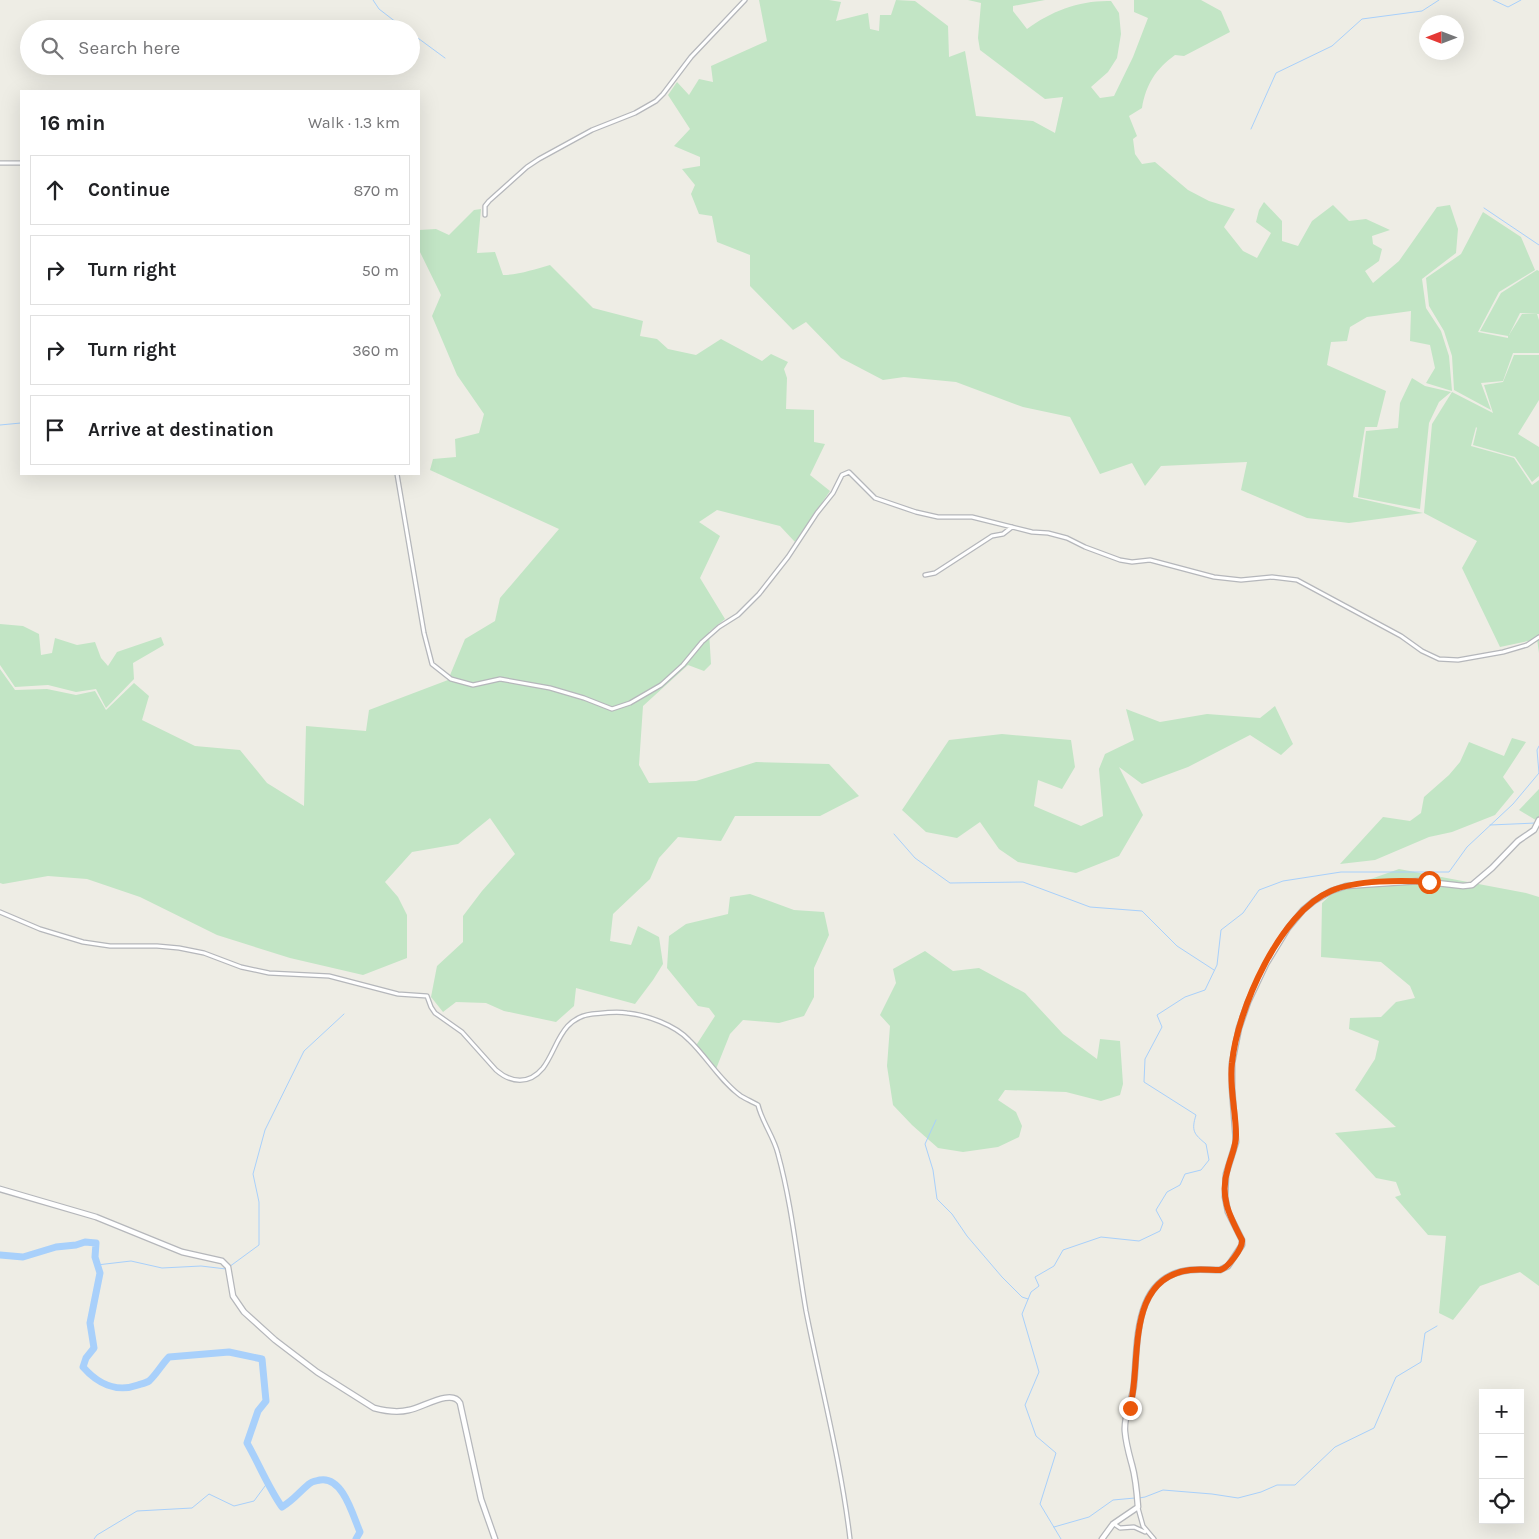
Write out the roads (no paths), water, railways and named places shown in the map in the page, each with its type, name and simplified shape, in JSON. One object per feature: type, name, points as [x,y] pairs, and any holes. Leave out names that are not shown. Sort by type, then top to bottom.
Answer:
[{"type":"street","points":[[485,215],[485,206],[489,201],[527,167],[539,159],[592,130],[635,113],[656,101],[691,57],[745,0]]},
{"type":"street","points":[[0,163],[20,163]]},
{"type":"street","points":[[398,475],[417,595],[432,664],[451,679],[473,685],[500,679],[550,688],[612,709],[630,703],[660,685],[683,665],[702,642],[719,627],[738,616],[759,594],[788,557],[817,513],[833,493],[842,475],[849,472],[875,498],[916,512],[938,517],[972,517],[1067,538],[1120,560],[1132,562],[1150,560],[1214,577],[1241,580],[1272,577],[1296,580],[1401,636],[1422,652],[1439,659],[1458,660],[1503,652],[1527,645],[1539,637]]},
{"type":"street","points":[[926,575],[935,573],[992,536],[1003,534],[1012,527]]},
{"type":"street","points":[[1154,1539],[1140,1521],[1137,1493],[1124,1429],[1134,1391],[1139,1328],[1144,1304],[1154,1289],[1167,1277],[1190,1270],[1225,1269],[1242,1245],[1242,1240],[1228,1212],[1225,1197],[1226,1174],[1236,1142],[1232,1063],[1237,1034],[1248,1002],[1277,945],[1303,910],[1324,894],[1340,888],[1361,884],[1419,881],[1463,886],[1472,885],[1504,857],[1518,841],[1534,830],[1539,820]]},
{"type":"street","points":[[0,912],[40,929],[83,942],[110,946],[179,948],[269,973],[329,976],[398,994],[428,996],[435,1013],[457,1027],[502,1076],[513,1080],[525,1079],[541,1070],[557,1039],[580,1018],[589,1015],[619,1012],[633,1014],[658,1022],[684,1035],[728,1084],[741,1096],[758,1105],[776,1146],[841,1480],[850,1539]]},
{"type":"street","points":[[0,1189],[96,1217],[182,1252],[222,1261],[228,1267],[233,1296],[244,1312],[275,1340],[317,1372],[374,1408],[397,1412],[420,1407],[444,1398],[456,1398],[460,1403],[481,1499],[496,1539]]},
{"type":"street","points":[[1102,1539],[1114,1524],[1138,1506]]},
{"type":"street","points":[[1114,1524],[1120,1528],[1138,1528],[1148,1533]]},
{"type":"waterway","points":[[373,0],[379,9],[393,20]]},
{"type":"waterway","points":[[1251,129],[1276,73],[1332,46],[1362,19],[1422,11],[1439,0]]},
{"type":"waterway","points":[[1493,0],[1508,7],[1521,0]]},
{"type":"waterway","points":[[420,40],[445,58]]},
{"type":"waterway","points":[[1484,208],[1539,245]]},
{"type":"waterway","points":[[0,425],[20,423]]},
{"type":"waterway","points":[[1061,1539],[1040,1504],[1056,1453],[1036,1436],[1025,1405],[1039,1372],[1022,1314],[1031,1292],[1039,1286],[1035,1277],[1054,1266],[1063,1250],[1101,1237],[1139,1241],[1160,1231],[1163,1223],[1156,1210],[1167,1192],[1180,1185],[1185,1174],[1201,1170],[1209,1160],[1206,1144],[1199,1138],[1194,1129],[1196,1115],[1144,1082],[1145,1059],[1162,1027],[1157,1015],[1185,997],[1205,990],[1217,965],[1221,930],[1243,913],[1259,890],[1283,881],[1341,872],[1449,872],[1467,847],[1513,804],[1539,773],[1537,750],[1539,746]]},
{"type":"waterway","points":[[1490,825],[1536,823]]},
{"type":"waterway","points":[[894,834],[915,858],[950,883],[1023,882],[1090,907],[1142,911],[1177,946],[1214,970]]},
{"type":"waterway","points":[[229,1267],[259,1245],[259,1202],[253,1174],[265,1130],[304,1051],[344,1014]]},
{"type":"waterway","points":[[936,1120],[925,1144],[933,1170],[937,1199],[952,1214],[967,1236],[1002,1277],[1022,1297],[1028,1299]]},
{"type":"waterway","points":[[0,1255],[23,1257],[56,1247],[85,1242],[96,1243],[95,1257],[100,1273],[90,1323],[94,1348],[86,1358],[83,1367],[94,1378],[107,1385],[122,1388],[149,1381],[169,1357],[229,1352],[262,1359],[266,1401],[258,1411],[247,1443],[282,1507],[310,1483],[328,1480],[335,1484],[346,1498],[360,1532],[356,1539]]},
{"type":"waterway","points":[[97,1265],[131,1261],[162,1268],[201,1266],[226,1269]]},
{"type":"waterway","points":[[1139,1498],[1163,1490],[1238,1498],[1261,1492],[1277,1485],[1295,1485],[1335,1447],[1374,1428],[1396,1377],[1421,1362],[1425,1333],[1437,1326]]},
{"type":"waterway","points":[[94,1539],[97,1535],[137,1511],[192,1508],[209,1494],[234,1506],[254,1501],[268,1482]]},
{"type":"waterway","points":[[1054,1527],[1089,1517],[1113,1500],[1135,1498]]}]
